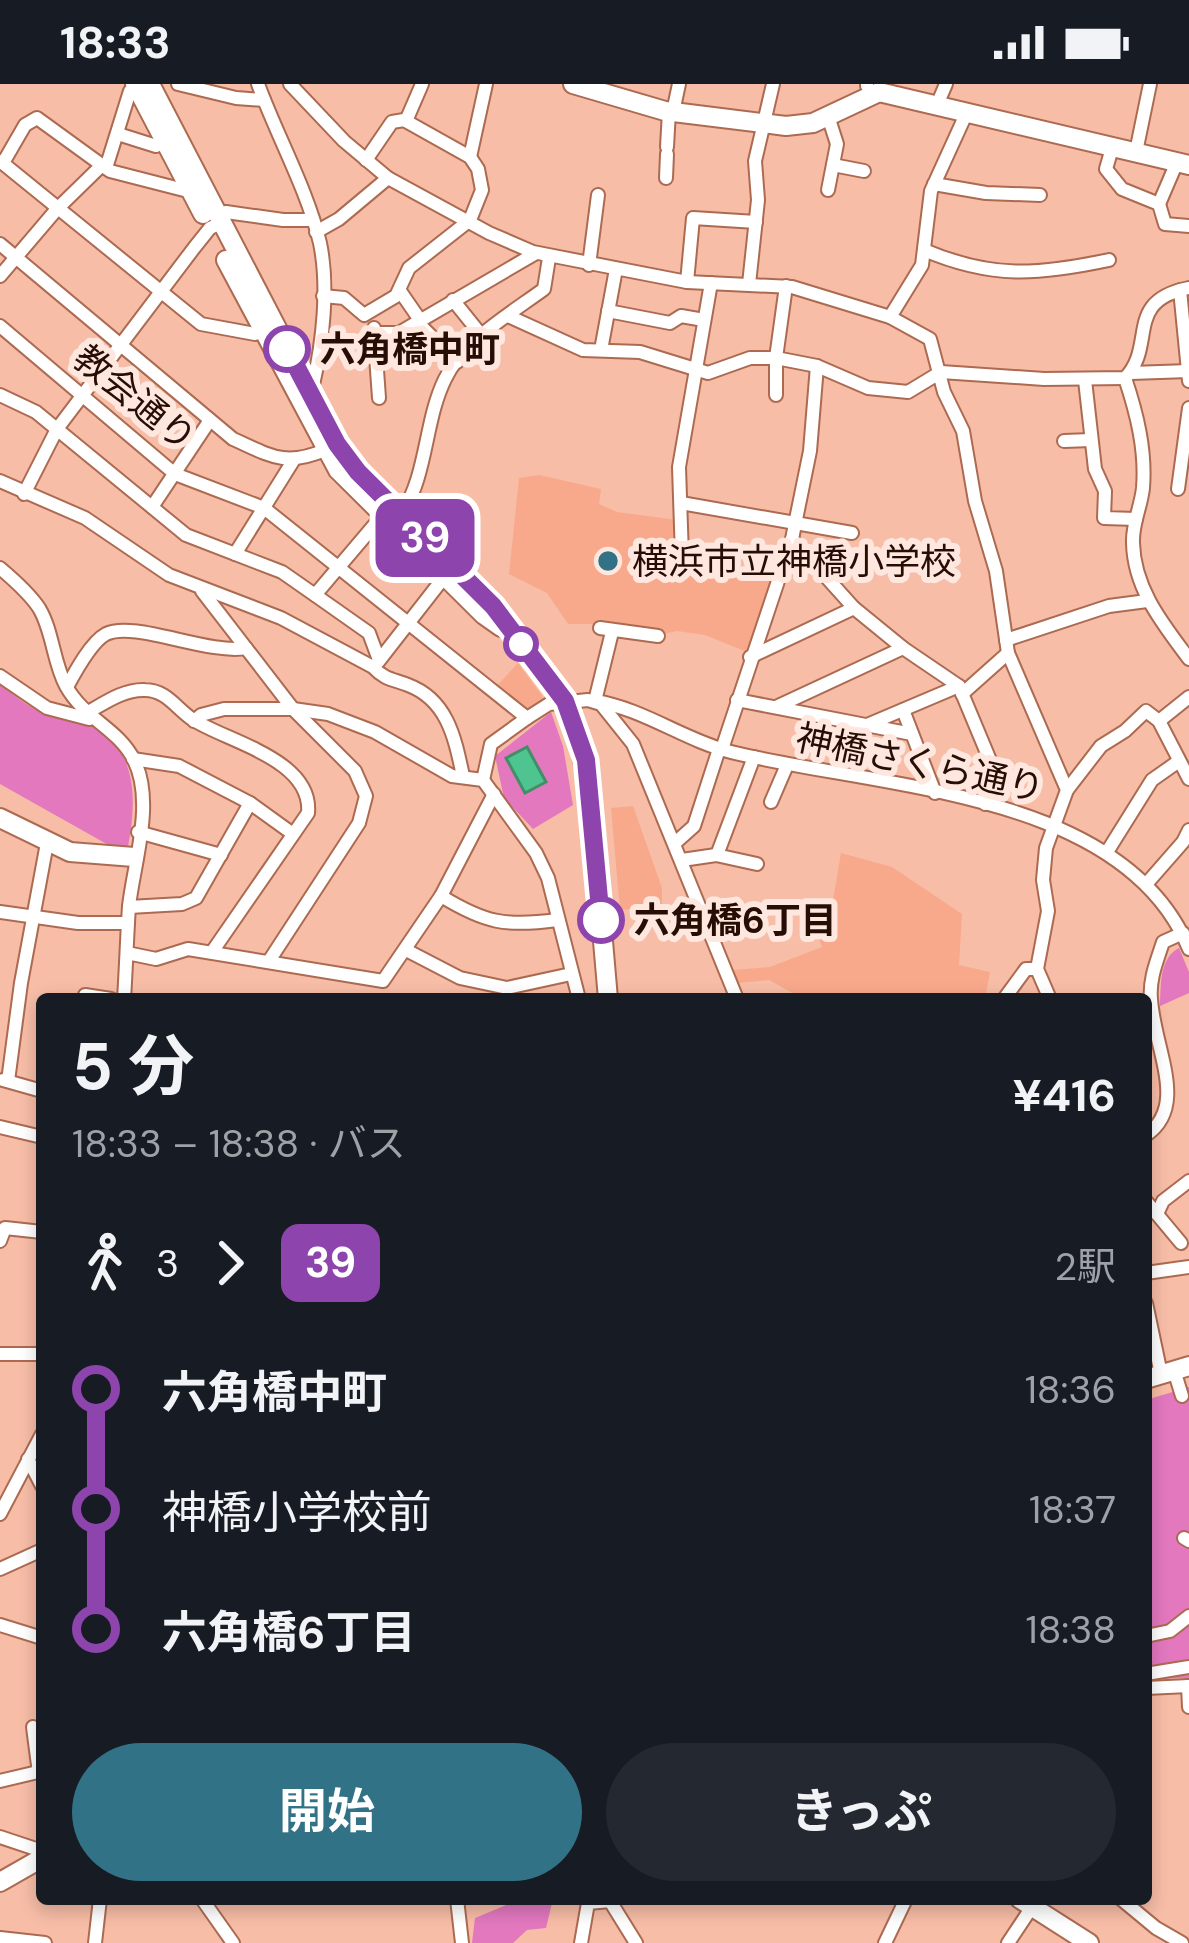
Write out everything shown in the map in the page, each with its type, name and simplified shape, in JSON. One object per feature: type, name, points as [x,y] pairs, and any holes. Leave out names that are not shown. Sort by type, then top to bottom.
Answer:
[{"type":"main road","points":[[573,84],[671,112],[800,126],[828,116],[866,87],[1183,164]]},
{"type":"main road","points":[[140,85],[189,188],[216,225],[262,330],[337,444],[445,576],[484,615],[511,632]]},
{"type":"main road","points":[[140,85],[302,391],[325,450],[351,485],[493,606],[565,701],[582,743],[590,790],[607,993]]},
{"type":"main road","points":[[0,818],[46,843],[88,857],[134,857]]},
{"type":"main road","points":[[0,1882],[36,1859]]},
{"type":"main road","points":[[1029,1905],[1089,1943]]},
{"type":"street","points":[[178,84],[264,100]]},
{"type":"street","points":[[258,84],[314,226],[323,296],[314,382],[302,391]]},
{"type":"street","points":[[290,84],[388,178],[489,233],[543,255],[687,281],[786,286],[890,317],[930,339],[944,392],[963,431],[975,501],[996,571],[1007,646],[1066,790]]},
{"type":"street","points":[[406,121],[422,84]]},
{"type":"street","points":[[470,157],[486,84]]},
{"type":"street","points":[[666,184],[671,112],[679,84]]},
{"type":"street","points":[[749,284],[756,222],[755,160],[773,84]]},
{"type":"street","points":[[937,105],[946,84]]},
{"type":"street","points":[[1136,152],[1150,84]]},
{"type":"street","points":[[0,276],[57,209],[103,167],[130,91],[140,85]]},
{"type":"street","points":[[890,317],[922,265],[934,184],[967,112]]},
{"type":"street","points":[[828,116],[837,144],[828,190]]},
{"type":"street","points":[[189,188],[103,167],[37,118],[25,125],[1,162],[201,324],[255,334],[262,330]]},
{"type":"street","points":[[323,296],[344,298],[353,310],[371,313],[400,291],[409,268],[470,220],[482,190],[470,157],[406,121],[392,122],[366,160]]},
{"type":"street","points":[[118,134],[156,146],[165,142]]},
{"type":"street","points":[[1112,148],[1106,169],[1122,189],[1159,204]]},
{"type":"street","points":[[1183,164],[1159,204],[1165,224],[1189,226]]},
{"type":"street","points":[[833,165],[864,171]]},
{"type":"street","points":[[24,494],[57,429],[226,212],[314,226],[339,219],[388,178]]},
{"type":"street","points":[[934,184],[1040,195]]},
{"type":"street","points":[[589,265],[598,195]]},
{"type":"street","points":[[687,281],[693,218],[756,222]]},
{"type":"street","points":[[0,244],[233,439],[293,461],[325,450]]},
{"type":"street","points":[[924,250],[965,265],[1019,273],[1046,273],[1109,260]]},
{"type":"street","points":[[375,333],[399,333],[543,255]]},
{"type":"street","points":[[315,595],[337,566],[392,516],[417,483],[446,376],[482,335],[544,289],[543,255]]},
{"type":"street","points":[[601,350],[616,269]]},
{"type":"street","points":[[682,557],[679,467],[711,283]]},
{"type":"street","points":[[776,395],[786,286]]},
{"type":"street","points":[[1189,381],[1184,289],[1168,292],[1146,315],[1128,376],[1138,420],[1143,490],[1132,544],[1147,601],[1189,658]]},
{"type":"street","points":[[400,291],[419,321],[457,362]]},
{"type":"street","points":[[454,300],[482,335]]},
{"type":"street","points":[[608,311],[670,323],[681,316],[704,320]]},
{"type":"street","points":[[371,313],[379,398]]},
{"type":"street","points":[[508,316],[583,350],[640,352],[696,372],[708,373],[750,358],[776,358],[817,366],[868,388],[908,392],[941,372],[1085,380],[1188,370]]},
{"type":"street","name":"教会通り","points":[[3,335],[176,474],[264,508],[527,718]]},
{"type":"street","points":[[675,843],[694,826],[792,539],[810,451],[817,366]]},
{"type":"street","points":[[1085,380],[1095,469],[1105,491],[1104,518],[1136,519]]},
{"type":"street","points":[[0,394],[19,401],[57,429],[186,536],[281,572],[369,634],[385,680],[410,685],[453,727],[463,776]]},
{"type":"street","points":[[1178,489],[1189,408]]},
{"type":"street","points":[[152,507],[210,420]]},
{"type":"street","points":[[1064,441],[1091,440]]},
{"type":"street","points":[[236,554],[293,461]]},
{"type":"street","points":[[0,481],[85,518],[169,575],[281,618],[376,664]]},
{"type":"street","points":[[681,503],[852,533]]},
{"type":"street","points":[[792,539],[854,608],[961,690],[997,777],[986,804]]},
{"type":"street","points":[[0,568],[42,614],[67,687],[88,717]]},
{"type":"street","points":[[376,664],[445,576]]},
{"type":"street","points":[[0,591],[16,586]]},
{"type":"street","points":[[202,590],[293,709],[355,771],[365,788],[359,823],[269,961]]},
{"type":"street","points":[[866,725],[961,690],[1007,646],[1100,608],[1147,601]]},
{"type":"street","points":[[750,657],[854,608]]},
{"type":"street","points":[[658,636],[606,630],[595,701],[633,744],[735,993]]},
{"type":"street","points":[[67,687],[102,636],[112,632],[228,652],[246,648]]},
{"type":"street","points":[[775,707],[903,648]]},
{"type":"street","points":[[0,676],[47,708],[105,726],[133,759],[143,804],[134,857],[124,993]]},
{"type":"street","points":[[88,717],[116,696],[146,689],[173,701],[194,721],[249,744],[296,779],[309,800],[309,809],[293,835],[212,952]]},
{"type":"street","points":[[1159,721],[1189,698]]},
{"type":"street","points":[[737,700],[912,734]]},
{"type":"street","points":[[483,780],[491,744],[549,704],[565,701]]},
{"type":"street","name":"神橋さくら通り","points":[[565,701],[620,705],[720,749],[986,804],[1055,824],[1107,852],[1148,882],[1189,949]]},
{"type":"street","points":[[194,721],[224,709],[293,709],[349,719],[440,770],[483,780],[536,853],[548,878],[577,993]]},
{"type":"street","points":[[903,710],[935,794]]},
{"type":"street","points":[[1047,993],[1037,969],[1048,911],[1042,880],[1066,790],[1101,746],[1146,711],[1159,721],[1189,779]]},
{"type":"street","points":[[717,855],[754,757]]},
{"type":"street","points":[[133,759],[179,766],[250,803],[293,835]]},
{"type":"street","points":[[1107,852],[1152,780],[1179,761]]},
{"type":"street","points":[[771,802],[787,765]]},
{"type":"street","points":[[127,953],[156,959],[188,949],[378,982],[388,977],[441,896],[494,794]]},
{"type":"street","points":[[130,907],[193,900],[250,803]]},
{"type":"street","points":[[138,832],[221,855]]},
{"type":"street","points":[[1148,882],[1187,840]]},
{"type":"street","points":[[36,1089],[4,1080],[46,843]]},
{"type":"street","points":[[682,860],[717,855],[757,864]]},
{"type":"street","points":[[441,896],[485,920],[516,926],[557,920]]},
{"type":"street","points":[[0,912],[128,923]]},
{"type":"street","points":[[1150,993],[1163,942],[1183,933]]},
{"type":"street","points":[[406,950],[460,979],[507,988],[572,974]]},
{"type":"street","points":[[1008,993],[1026,969],[1037,969]]},
{"type":"street","points":[[1152,1002],[1177,1105],[1166,1125],[1152,1132]]},
{"type":"street","points":[[0,1127],[36,1136]]},
{"type":"street","points":[[1157,1214],[1163,1201],[1189,1180]]},
{"type":"street","points":[[1152,1208],[1181,1243]]},
{"type":"street","points":[[0,1237],[5,1228],[36,1231]]},
{"type":"street","points":[[1152,1272],[1189,1267]]},
{"type":"street","points":[[1152,1322],[1168,1372],[1182,1396]]},
{"type":"street","points":[[0,1354],[36,1354]]},
{"type":"street","points":[[0,1514],[36,1445]]},
{"type":"street","points":[[28,1459],[36,1481]]},
{"type":"street","points":[[0,1569],[36,1553]]},
{"type":"street","points":[[1152,1635],[1170,1631],[1189,1616]]},
{"type":"street","points":[[0,1625],[36,1636]]},
{"type":"street","points":[[1152,1674],[1189,1667]]},
{"type":"street","points":[[1152,1688],[1188,1686],[1189,1707]]},
{"type":"street","points":[[33,1727],[36,1746]]},
{"type":"street","points":[[0,1781],[36,1773]]},
{"type":"street","points":[[0,1837],[36,1852]]},
{"type":"street","points":[[95,1943],[99,1905]]},
{"type":"street","points":[[206,1905],[233,1943]]},
{"type":"street","points":[[459,1905],[462,1943]]},
{"type":"street","points":[[581,1943],[588,1905]]},
{"type":"street","points":[[612,1905],[636,1943]]},
{"type":"street","points":[[885,1943],[904,1905]]},
{"type":"street","points":[[1008,1943],[1025,1905]]},
{"type":"street","points":[[1128,1905],[1182,1943]]},
{"type":"street","points":[[0,1938],[45,1943]]},
{"type":"shaded area","name":"横浜市立神橋小学校","points":[[539,475],[601,489],[599,504],[617,512],[677,520],[678,558],[774,575],[747,652],[705,635],[568,624],[547,593],[509,574],[519,478]]},
{"type":"shaded area","points":[[518,663],[545,700],[526,713],[495,688]]},
{"type":"shaded area","points":[[0,685],[35,709],[95,727],[120,751],[133,797],[128,847],[112,847],[0,784]]},
{"type":"shaded area","points":[[551,712],[563,746],[573,805],[533,829],[504,798],[495,756]]},
{"type":"shaded area","points":[[527,747],[546,782],[525,793],[506,758]]},
{"type":"shaded area","points":[[633,806],[662,888],[662,906],[620,910],[611,808]]},
{"type":"shaded area","points":[[841,853],[892,867],[962,914],[959,965],[990,972],[986,993],[792,993],[769,980],[738,983],[732,970],[770,967],[822,947],[814,925],[833,900]]},
{"type":"shaded area","points":[[1179,948],[1189,972],[1189,993],[1160,1006],[1164,965]]},
{"type":"shaded area","points":[[1189,1387],[1189,1678],[1152,1679],[1152,1398]]},
{"type":"shaded area","points":[[506,1905],[552,1905],[546,1928],[527,1930],[513,1943],[472,1943],[475,1918]]},
{"type":"bus line","name":"39","points":[[287,349],[337,444],[358,472],[493,606],[565,701],[586,760],[601,920]]},
{"type":"place","name":"六角橋中町","points":[[287,349]]},
{"type":"place","name":"横浜市立神橋小学校","points":[[608,561]]},
{"type":"place","name":"六角橋6丁目","points":[[601,920]]}]
